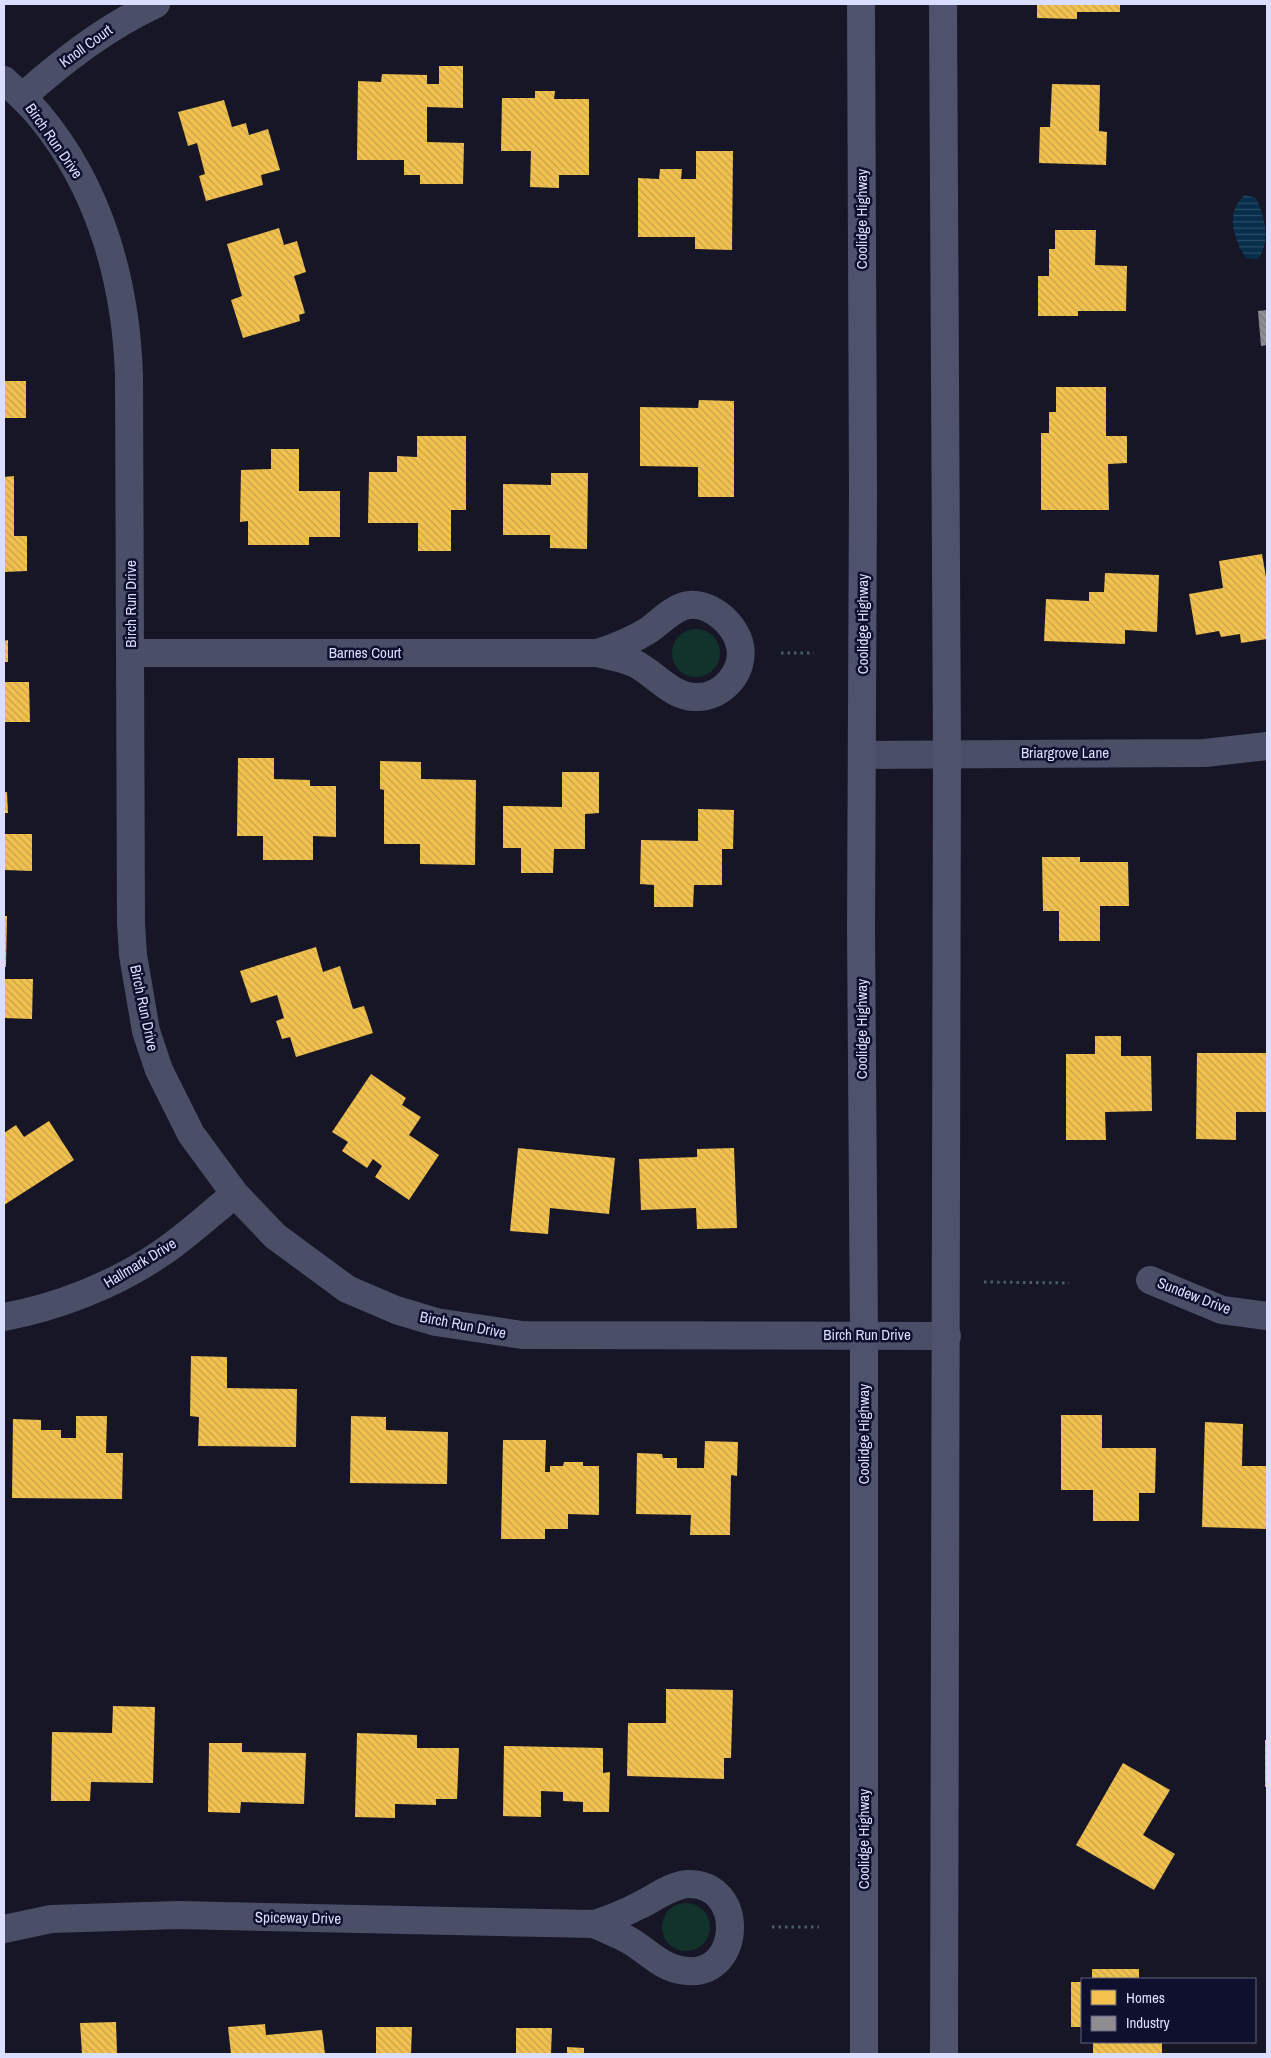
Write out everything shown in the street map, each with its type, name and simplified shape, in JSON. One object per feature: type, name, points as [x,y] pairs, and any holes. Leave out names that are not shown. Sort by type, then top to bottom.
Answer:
[{"type":"main road","name":"Coolidge Highway","points":[[861,4],[864,491],[861,938],[864,1335],[864,2054]]},
{"type":"main road","points":[[943,4],[947,754],[944,2054]]},
{"type":"street","name":"Knoll Court","points":[[13,88],[51,72],[118,24],[156,4]]},
{"type":"street","name":"Birch Run Drive","points":[[13,88],[39,115],[76,168],[96,208],[112,252],[122,296],[128,337],[130,376],[131,923],[139,993],[146,1031],[159,1070],[175,1105],[191,1134],[235,1194],[275,1236],[347,1289],[396,1310],[436,1322],[522,1335],[947,1336]]},
{"type":"street","name":"Barnes Court","points":[[132,653],[598,653],[618,657],[635,664],[680,695],[698,697],[714,694],[726,686],[736,674],[740,662],[740,647],[734,631],[726,620],[713,611],[696,605],[683,606],[635,639],[598,653]]},
{"type":"street","name":"Briargrove Lane","points":[[862,755],[1205,753],[1267,746]]},
{"type":"street","name":"Hallmark Drive","points":[[4,1317],[25,1313],[73,1298],[116,1280],[160,1254],[235,1194]]},
{"type":"street","name":"Sundew Drive","points":[[1150,1280],[1222,1310],[1267,1316]]},
{"type":"street","name":"Spiceway Drive","points":[[4,1929],[51,1919],[160,1916],[594,1924],[623,1914],[663,1892],[688,1884],[712,1891],[728,1908],[732,1925],[730,1939],[717,1961],[705,1969],[690,1972],[672,1969],[660,1963],[632,1942],[594,1924]]},
{"type":"path","points":[[781,653],[814,652]]},
{"type":"path","points":[[984,1282],[1069,1282]]},
{"type":"path","points":[[772,1927],[819,1927]]},
{"type":"green space","points":[[691,629],[701,629],[710,633],[716,639],[719,644],[719,662],[710,673],[701,677],[691,677],[682,673],[676,667],[672,658],[672,648],[676,639],[682,633]]},
{"type":"green space","points":[[681,1903],[691,1903],[703,1910],[710,1922],[710,1932],[703,1944],[691,1951],[681,1951],[673,1947],[666,1940],[662,1932],[662,1922],[666,1914],[673,1907]]},
{"type":"water","points":[[1245,195],[1256,198],[1264,221],[1264,245],[1258,259],[1246,258],[1241,250],[1233,225],[1235,209]]},
{"type":"building: Homes","points":[[1037,4],[1120,4],[1120,12],[1077,12],[1077,19],[1037,18]]},
{"type":"building: Homes","points":[[439,66],[463,66],[463,108],[427,107],[427,142],[464,143],[463,184],[420,184],[420,175],[404,175],[404,160],[357,160],[358,81],[381,82],[382,74],[427,75],[427,84],[439,84]]},
{"type":"building: Homes","points":[[1052,84],[1100,85],[1099,131],[1107,132],[1106,165],[1039,163],[1040,127],[1050,127]]},
{"type":"building: Homes","points":[[535,91],[555,91],[554,99],[589,99],[589,175],[559,175],[559,188],[530,187],[531,151],[501,151],[502,98],[535,98]]},
{"type":"building: Homes","points":[[224,100],[232,127],[246,123],[249,135],[268,129],[280,170],[261,175],[263,185],[206,201],[199,176],[205,174],[197,143],[188,146],[178,112]]},
{"type":"building: Homes","points":[[696,151],[733,151],[732,250],[695,249],[695,237],[638,237],[638,178],[659,179],[660,169],[682,169],[681,179],[696,179]]},
{"type":"building: Homes","points":[[279,228],[284,245],[297,241],[306,272],[294,276],[305,313],[299,315],[300,321],[243,338],[231,300],[242,296],[227,244]]},
{"type":"building: Homes","points":[[1055,230],[1096,230],[1095,265],[1127,266],[1126,311],[1078,311],[1078,316],[1038,316],[1038,276],[1049,276],[1049,249],[1055,249]]},
{"type":"building: Homes","points":[[4,381],[26,381],[26,418],[4,418]]},
{"type":"building: Homes","points":[[1056,387],[1106,387],[1106,436],[1127,436],[1127,463],[1108,464],[1109,510],[1041,510],[1041,433],[1049,433],[1049,412],[1056,412]]},
{"type":"building: Homes","points":[[699,400],[734,401],[734,497],[698,497],[698,467],[640,466],[640,407],[698,408]]},
{"type":"building: Homes","points":[[417,436],[466,436],[466,510],[451,510],[451,551],[418,551],[418,523],[368,523],[369,472],[397,472],[397,456],[417,457]]},
{"type":"building: Homes","points":[[271,449],[299,449],[299,491],[340,491],[340,537],[309,537],[309,545],[248,545],[248,521],[240,522],[241,470],[271,469]]},
{"type":"building: Homes","points":[[551,473],[588,473],[587,549],[550,548],[550,535],[503,535],[503,484],[551,485]]},
{"type":"building: Homes","points":[[14,476],[14,536],[27,536],[27,571],[4,572],[4,477]]},
{"type":"building: Homes","points":[[1262,554],[1267,583],[1267,639],[1241,643],[1240,634],[1221,637],[1219,631],[1196,635],[1189,594],[1223,588],[1219,561]]},
{"type":"building: Homes","points":[[1105,573],[1159,575],[1157,632],[1125,630],[1125,644],[1044,641],[1046,599],[1089,601],[1089,592],[1104,592]]},
{"type":"building: Homes","points":[[8,640],[8,662],[4,662],[4,641]]},
{"type":"building: Homes","points":[[4,682],[29,682],[30,722],[4,722]]},
{"type":"building: Homes","points":[[238,758],[274,758],[274,779],[310,780],[310,786],[336,786],[336,837],[313,836],[313,860],[263,860],[263,836],[237,836]]},
{"type":"building: Homes","points":[[380,761],[421,762],[421,779],[476,780],[475,865],[420,864],[420,844],[384,844],[384,790],[380,789]]},
{"type":"building: Homes","points":[[562,772],[599,772],[599,813],[585,814],[585,849],[554,849],[553,873],[521,873],[521,848],[503,848],[503,806],[562,807]]},
{"type":"building: Homes","points":[[4,792],[7,792],[8,813],[4,813]]},
{"type":"building: Homes","points":[[698,809],[734,810],[733,849],[722,849],[722,885],[694,885],[693,907],[654,907],[654,885],[640,884],[641,840],[698,841]]},
{"type":"building: Homes","points":[[4,834],[32,834],[32,871],[4,870]]},
{"type":"building: Homes","points":[[1042,857],[1080,857],[1080,862],[1128,862],[1129,906],[1100,906],[1100,941],[1059,941],[1059,911],[1043,911]]},
{"type":"building: Homes","points":[[4,916],[7,916],[6,967],[4,967]]},
{"type":"building: Homes","points":[[316,947],[323,972],[340,966],[353,1009],[364,1006],[373,1033],[296,1057],[290,1037],[282,1039],[276,1021],[284,1018],[277,995],[251,1003],[240,971]]},
{"type":"building: Homes","points":[[4,979],[33,979],[32,1019],[4,1018]]},
{"type":"building: Homes","points":[[1095,1036],[1121,1036],[1121,1056],[1151,1056],[1152,1111],[1105,1112],[1106,1140],[1066,1140],[1066,1054],[1095,1054]]},
{"type":"building: Homes","points":[[1197,1053],[1267,1053],[1267,1112],[1236,1112],[1236,1140],[1196,1139]]},
{"type":"building: Homes","points":[[371,1074],[406,1098],[402,1105],[421,1117],[409,1135],[439,1155],[409,1200],[375,1177],[382,1166],[373,1159],[367,1168],[342,1151],[348,1142],[332,1132]]},
{"type":"building: Homes","points":[[49,1121],[74,1160],[4,1205],[4,1133],[16,1125],[24,1137]]},
{"type":"building: Homes","points":[[518,1148],[615,1158],[609,1214],[550,1208],[548,1234],[510,1231]]},
{"type":"building: Homes","points":[[734,1148],[737,1228],[697,1229],[696,1208],[641,1210],[639,1159],[697,1157],[697,1149]]},
{"type":"building: Homes","points":[[191,1356],[227,1357],[227,1388],[297,1389],[296,1447],[198,1446],[199,1417],[190,1416]]},
{"type":"building: Homes","points":[[1061,1415],[1102,1415],[1102,1448],[1156,1448],[1155,1493],[1139,1493],[1139,1521],[1093,1521],[1093,1490],[1061,1490]]},
{"type":"building: Homes","points":[[76,1416],[107,1416],[106,1453],[123,1453],[122,1499],[12,1498],[13,1419],[41,1420],[41,1430],[61,1430],[61,1438],[76,1438]]},
{"type":"building: Homes","points":[[351,1416],[386,1417],[386,1430],[448,1432],[447,1484],[350,1483]]},
{"type":"building: Homes","points":[[1205,1422],[1243,1424],[1242,1466],[1267,1466],[1267,1529],[1202,1527]]},
{"type":"building: Homes","points":[[503,1440],[546,1440],[545,1472],[550,1472],[550,1466],[563,1466],[564,1462],[583,1462],[583,1466],[599,1466],[599,1515],[568,1514],[568,1529],[545,1529],[545,1539],[501,1539]]},
{"type":"building: Homes","points":[[705,1441],[738,1442],[737,1476],[731,1475],[730,1535],[690,1535],[691,1515],[636,1514],[637,1453],[662,1454],[663,1458],[677,1458],[677,1468],[704,1468]]},
{"type":"building: Homes","points":[[666,1689],[733,1690],[731,1758],[724,1758],[724,1779],[627,1776],[628,1723],[666,1723]]},
{"type":"building: Homes","points":[[113,1706],[155,1707],[153,1783],[91,1782],[90,1801],[51,1801],[52,1732],[112,1733]]},
{"type":"building: Homes","points":[[357,1733],[417,1735],[417,1748],[459,1748],[457,1799],[436,1799],[436,1805],[395,1804],[395,1818],[355,1817]]},
{"type":"building: Homes","points":[[1265,1740],[1267,1740],[1267,1787],[1265,1787]]},
{"type":"building: Homes","points":[[209,1743],[242,1743],[242,1752],[306,1753],[304,1804],[241,1802],[240,1813],[208,1812]]},
{"type":"building: Homes","points":[[504,1746],[603,1748],[603,1773],[610,1772],[609,1812],[583,1812],[583,1802],[563,1801],[563,1792],[541,1791],[541,1817],[503,1816]]},
{"type":"building: Homes","points":[[1123,1763],[1170,1790],[1143,1835],[1175,1854],[1154,1890],[1076,1845]]},
{"type":"building: Homes","points":[[1092,1969],[1139,1969],[1139,1978],[1092,1978]]},
{"type":"building: Homes","points":[[1071,1982],[1081,1982],[1081,2027],[1071,2027]]},
{"type":"building: Homes","points":[[116,2022],[117,2054],[82,2054],[80,2023]]},
{"type":"building: Homes","points":[[265,2024],[266,2035],[322,2030],[325,2054],[231,2054],[228,2027]]},
{"type":"building: Homes","points":[[376,2027],[412,2027],[411,2054],[376,2054]]},
{"type":"building: Homes","points":[[516,2028],[552,2028],[551,2054],[516,2054]]},
{"type":"building: Homes","points":[[1093,2043],[1162,2043],[1162,2054],[1093,2054]]},
{"type":"building: Homes","points":[[567,2047],[584,2048],[584,2054],[567,2054]]},
{"type":"building: Industry","points":[[1267,310],[1267,345],[1261,346],[1258,311]]}]
